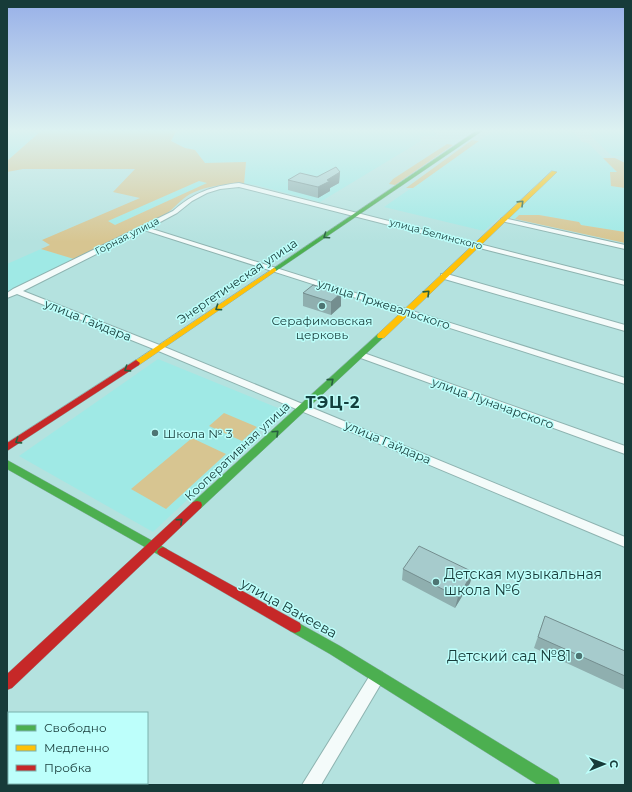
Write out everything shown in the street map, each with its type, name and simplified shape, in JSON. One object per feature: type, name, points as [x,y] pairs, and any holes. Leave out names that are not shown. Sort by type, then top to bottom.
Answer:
[{"type":"street","name":"Энергетическая улица","points":[[7,448],[159,348],[426,168]]},
{"type":"street","name":"Кооперативная улица","points":[[7,683],[302,407],[361,355],[554,172]]},
{"type":"street","name":"улица Белинского","points":[[246,185],[625,283]]},
{"type":"street","name":"Горная улица","points":[[7,296],[175,212],[197,194],[222,186],[246,185]]},
{"type":"street","points":[[503,220],[625,247]]},
{"type":"street","name":"улица Пржевальского","points":[[143,228],[625,381]]},
{"type":"street","points":[[444,276],[625,328]]},
{"type":"street","name":"улица Гайдара","points":[[16,291],[159,348],[625,542]]},
{"type":"street","name":"улица Луначарского","points":[[361,355],[625,450]]},
{"type":"street","name":"улица Вакеева","points":[[7,464],[335,650],[552,785]]},
{"type":"street","points":[[311,785],[377,677]]},
{"type":"shaded area","points":[[7,168],[245,168],[244,184],[220,185],[196,191],[183,199],[166,214],[74,259],[41,249],[50,245],[42,240],[140,198],[113,192],[135,169],[23,169],[7,172]],"holes":[[[199,181],[207,183],[115,225],[108,221]]]},
{"type":"shaded area","points":[[245,168],[376,168],[320,202],[255,185],[244,184]]},
{"type":"shaded area","points":[[410,168],[420,168],[395,185],[389,184],[393,179]]},
{"type":"shaded area","points":[[434,168],[441,168],[413,188],[406,188]]},
{"type":"shaded area","points":[[440,168],[613,168],[617,172],[610,172],[611,186],[625,188],[625,232],[581,225],[579,222],[539,215],[519,215],[515,219],[501,216],[484,231],[384,207]]},
{"type":"shaded area","points":[[613,168],[625,168],[625,188],[611,186],[610,172],[617,172]]},
{"type":"shaded area","points":[[199,181],[208,183],[115,225],[107,221]]},
{"type":"shaded area","points":[[519,215],[539,215],[579,222],[581,225],[625,232],[625,243],[515,219]]},
{"type":"shaded area","points":[[41,249],[74,259],[7,292],[7,264]]},
{"type":"shaded area","name":"Школа № 3","points":[[158,359],[283,410],[153,532],[19,456]]},
{"type":"shaded area","points":[[224,413],[257,427],[242,441],[209,426]]},
{"type":"shaded area","points":[[192,438],[226,454],[166,509],[131,489]]},
{"type":"building","points":[[334,168],[337,168],[340,172],[327,180],[330,181],[318,187],[288,180],[300,173],[317,177]]},
{"type":"building","points":[[313,285],[341,293],[331,302],[303,293]]},
{"type":"building","points":[[419,546],[473,572],[458,597],[403,569]]},
{"type":"building","points":[[545,616],[625,651],[625,676],[538,637]]},
{"type":"traffic: fast","points":[[274,270],[425,168]]},
{"type":"traffic: fast","points":[[197,505],[381,336]]},
{"type":"traffic: fast","points":[[7,464],[163,552]]},
{"type":"traffic: fast","points":[[295,627],[335,650],[552,785]]},
{"type":"traffic: slow","points":[[381,336],[554,172]]},
{"type":"traffic: slow","points":[[136,363],[274,270]]},
{"type":"traffic: jam","points":[[7,448],[136,363]]},
{"type":"traffic: jam","points":[[7,683],[197,505]]},
{"type":"traffic: jam","points":[[163,552],[295,627]]},
{"type":"place","name":"Серафимовская церковь","points":[[322,306]]},
{"type":"place","name":"Школа № 3","points":[[155,433]]},
{"type":"place","name":"Детская музыкальная школа №6","points":[[436,582]]},
{"type":"place","name":"Детский сад №81","points":[[579,656]]},
{"type":"district","name":"ТЭЦ-2","points":[[333,402]]}]
